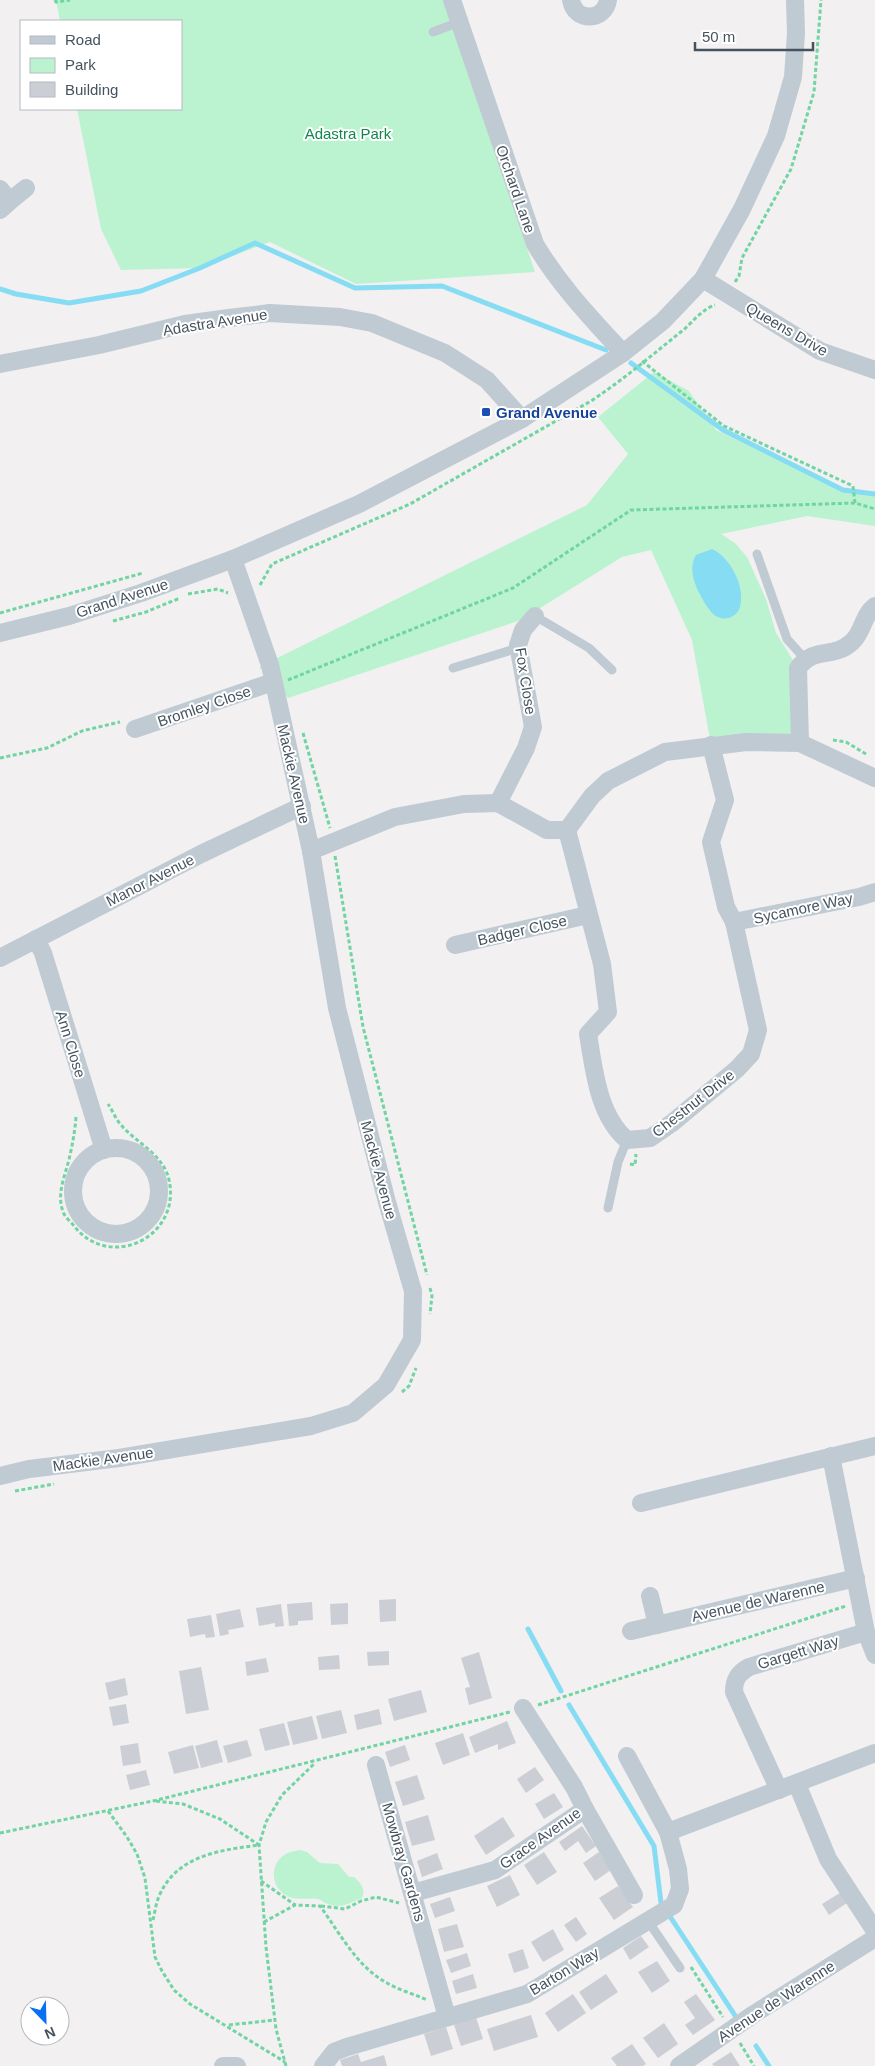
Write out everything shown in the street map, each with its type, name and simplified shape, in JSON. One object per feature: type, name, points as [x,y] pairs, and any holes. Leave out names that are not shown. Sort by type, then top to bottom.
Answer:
[{"type":"street","name":"Orchard Lane","points":[[452,0],[535,244],[549,267],[580,308],[623,353]]},
{"type":"street","points":[[571,0],[572,8],[580,15],[591,17],[600,13],[608,0]]},
{"type":"street","name":"Grand Avenue","points":[[0,633],[69,616],[142,593],[233,559],[359,504],[522,419],[623,353],[663,321],[703,279],[742,209],[776,136],[793,77],[796,33],[795,0]]},
{"type":"street","points":[[3,200],[26,188]]},
{"type":"street","name":"Queens Drive","points":[[703,279],[820,351],[875,370]]},
{"type":"street","name":"Adastra Avenue","points":[[0,364],[99,345],[184,324],[270,313],[340,317],[372,323],[445,353],[487,380],[522,419]]},
{"type":"street","name":"Mackie Avenue","points":[[0,1476],[30,1469],[119,1458],[310,1426],[353,1413],[386,1385],[412,1340],[413,1290],[387,1202],[338,1008],[312,851],[302,806],[282,678],[270,665],[233,559]]},
{"type":"street","points":[[800,743],[798,668],[805,659],[813,655],[835,653],[852,642],[857,636],[869,610],[875,606]]},
{"type":"street","name":"Fox Close","points":[[498,803],[526,748],[533,727],[518,648],[523,630],[535,616]]},
{"type":"street","name":"Bromley Close","points":[[135,729],[282,678]]},
{"type":"street","points":[[567,830],[592,796],[608,781],[665,752],[746,742],[800,743],[875,778]]},
{"type":"street","name":"Sycamore Way","points":[[712,745],[725,800],[711,842],[726,907],[734,922],[875,892]]},
{"type":"street","points":[[312,851],[332,841],[395,817],[464,804],[498,803],[547,830],[567,830]]},
{"type":"street","name":"Manor Avenue","points":[[0,958],[201,854],[302,806]]},
{"type":"street","points":[[567,830],[602,964],[608,1012],[588,1034],[594,1072],[608,1117],[617,1132],[627,1140]]},
{"type":"street","name":"Badger Close","points":[[456,945],[588,915]]},
{"type":"street","name":"Chestnut Drive","points":[[627,1140],[650,1138],[672,1123],[737,1069],[750,1054],[758,1030],[734,922]]},
{"type":"street","name":"Ann Close","points":[[36,939],[43,953],[104,1150]]},
{"type":"street","points":[[118,1148],[133,1151],[150,1165],[159,1185],[159,1200],[153,1213],[143,1225],[131,1232],[116,1234],[102,1232],[86,1221],[75,1204],[73,1190],[75,1177],[82,1165],[91,1156],[104,1150],[118,1148]]},
{"type":"street","points":[[641,1503],[875,1446]]},
{"type":"street","points":[[831,1456],[866,1632],[875,1655]]},
{"type":"street","name":"Avenue de Warenne","points":[[630,1631],[856,1578]]},
{"type":"street","points":[[650,1596],[657,1625]]},
{"type":"street","name":"Gargett Way","points":[[779,1790],[734,1692],[734,1682],[741,1671],[749,1667],[866,1632]]},
{"type":"street","name":"Grace Avenue","points":[[415,1900],[495,1870],[585,1809],[574,1787],[523,1708]]},
{"type":"street","points":[[668,1832],[875,1753]]},
{"type":"street","name":"Barton Way","points":[[323,2066],[334,2052],[347,2047],[446,2013],[527,1994],[674,1905],[680,1889],[678,1869],[668,1832],[627,1756]]},
{"type":"street","name":"Mowbray Gardens","points":[[376,1765],[446,2013]]},
{"type":"street","points":[[797,1784],[828,1859],[875,1931]]},
{"type":"street","points":[[585,1809],[634,1895]]},
{"type":"street","name":"Avenue de Warenne","points":[[678,2066],[754,2014],[875,1938]]},
{"type":"street","points":[[223,2066],[237,2066]]},
{"type":"lane","points":[[433,32],[460,22]]},
{"type":"lane","points":[[758,554],[787,639],[805,659]]},
{"type":"lane","points":[[535,616],[590,648],[612,670]]},
{"type":"lane","points":[[453,668],[518,648]]},
{"type":"lane","points":[[608,1208],[618,1162],[627,1140]]},
{"type":"lane","points":[[648,1920],[680,1968]]},
{"type":"path","points":[[55,0],[56,2],[70,0]]},
{"type":"path","points":[[616,385],[707,308],[718,305],[739,276]]},
{"type":"path","points":[[644,362],[724,426],[853,486],[855,503]]},
{"type":"path","points":[[290,688],[282,678],[513,588],[631,510],[855,503],[875,509]]},
{"type":"path","points":[[0,613],[152,570]]},
{"type":"path","points":[[260,585],[260,592]]},
{"type":"path","points":[[302,731],[324,802],[364,1027],[428,1278]]},
{"type":"path","points":[[827,739],[846,742],[868,755]]},
{"type":"path","points":[[430,1287],[432,1296],[430,1322]]},
{"type":"path","points":[[396,1398],[409,1386],[418,1363]]},
{"type":"path","points":[[10,1492],[58,1483]]},
{"type":"path","points":[[0,1833],[153,1801],[317,1762],[523,1708],[860,1602]]},
{"type":"path","points":[[285,2064],[275,2020],[260,1881],[259,1845],[266,1822],[282,1795],[317,1762]]},
{"type":"path","points":[[153,1801],[183,1804],[220,1820],[259,1845]]},
{"type":"path","points":[[108,1811],[137,1854],[146,1878],[155,1957],[174,1990],[190,2004],[228,2025],[285,2064]]},
{"type":"path","points":[[152,1924],[159,1895],[172,1875],[178,1870],[191,1861],[210,1853],[259,1845]]},
{"type":"path","points":[[260,1881],[295,1905]]},
{"type":"path","points":[[264,1922],[295,1905],[345,1909],[361,1901],[376,1897],[415,1900]]},
{"type":"path","points":[[320,1906],[350,1950],[369,1971],[387,1983],[446,2013]]},
{"type":"path","points":[[228,2025],[275,2020]]},
{"type":"green space","name":"Adastra Park","points":[[56,0],[444,0],[535,272],[356,284],[270,242],[200,268],[121,270],[101,229],[77,110],[182,110],[182,20],[60,20]]},
{"type":"green space","points":[[654,372],[689,391],[716,430],[843,490],[875,494],[875,526],[807,516],[721,534],[735,543],[747,557],[766,599],[776,633],[798,668],[800,743],[711,745],[692,640],[651,550],[622,557],[521,620],[288,698],[259,667],[587,505],[628,454],[598,417]]},
{"type":"green space","points":[[300,1850],[307,1852],[320,1863],[338,1864],[349,1877],[354,1877],[361,1884],[363,1889],[362,1898],[337,1906],[327,1904],[318,1899],[296,1899],[284,1894],[279,1889],[274,1878],[275,1866],[282,1856]]},
{"type":"water","points":[[712,549],[725,559],[739,582],[741,591],[740,607],[732,617],[720,618],[711,612],[698,591],[693,578],[692,568],[696,555]]},
{"type":"building","points":[[396,1599],[396,1621],[380,1622],[379,1600]]},
{"type":"building","points":[[312,1602],[313,1620],[298,1621],[298,1625],[289,1626],[287,1604]]},
{"type":"building","points":[[348,1603],[348,1624],[331,1625],[330,1604]]},
{"type":"building","points":[[281,1604],[284,1626],[275,1627],[275,1623],[259,1626],[256,1608]]},
{"type":"building","points":[[240,1609],[244,1627],[228,1630],[229,1634],[220,1636],[216,1614]]},
{"type":"building","points":[[211,1615],[215,1637],[206,1638],[205,1634],[190,1637],[187,1619]]},
{"type":"building","points":[[389,1651],[389,1665],[368,1666],[367,1652]]},
{"type":"building","points":[[479,1652],[492,1698],[469,1705],[465,1688],[470,1687],[461,1658]]},
{"type":"building","points":[[339,1655],[340,1669],[319,1670],[318,1657]]},
{"type":"building","points":[[266,1658],[269,1672],[247,1676],[245,1662]]},
{"type":"building","points":[[201,1667],[209,1710],[186,1714],[179,1671]]},
{"type":"building","points":[[125,1678],[128,1695],[109,1700],[105,1683]]},
{"type":"building","points":[[421,1690],[427,1712],[394,1721],[388,1699]]},
{"type":"building","points":[[126,1704],[129,1723],[113,1726],[109,1707]]},
{"type":"building","points":[[379,1709],[382,1724],[357,1730],[354,1715]]},
{"type":"building","points":[[341,1710],[347,1733],[322,1739],[316,1716]]},
{"type":"building","points":[[312,1716],[318,1739],[293,1745],[287,1722]]},
{"type":"building","points":[[507,1721],[516,1743],[498,1750],[498,1744],[475,1753],[469,1737]]},
{"type":"building","points":[[284,1723],[290,1745],[265,1751],[259,1729]]},
{"type":"building","points":[[463,1733],[470,1755],[443,1765],[435,1743]]},
{"type":"building","points":[[217,1740],[223,1762],[201,1768],[195,1746]]},
{"type":"building","points":[[247,1740],[252,1756],[228,1763],[223,1746]]},
{"type":"building","points":[[138,1743],[141,1763],[123,1766],[120,1746]]},
{"type":"building","points":[[193,1745],[199,1768],[174,1774],[168,1752]]},
{"type":"building","points":[[405,1745],[410,1760],[390,1767],[385,1752]]},
{"type":"building","points":[[535,1767],[544,1780],[526,1793],[517,1779]]},
{"type":"building","points":[[146,1770],[150,1785],[130,1790],[126,1775]]},
{"type":"building","points":[[417,1775],[425,1799],[403,1806],[395,1782]]},
{"type":"building","points":[[554,1793],[563,1807],[544,1819],[535,1804]]},
{"type":"building","points":[[428,1815],[435,1840],[412,1846],[405,1822]]},
{"type":"building","points":[[503,1817],[515,1836],[486,1855],[474,1836]]},
{"type":"building","points":[[582,1826],[596,1846],[586,1853],[578,1841],[565,1851],[559,1842]]},
{"type":"building","points":[[544,1852],[557,1872],[537,1885],[524,1865]]},
{"type":"building","points":[[599,1852],[611,1870],[595,1881],[583,1863]]},
{"type":"building","points":[[437,1853],[443,1869],[422,1877],[417,1861]]},
{"type":"building","points":[[510,1875],[520,1895],[497,1907],[487,1886]]},
{"type":"building","points":[[618,1886],[633,1907],[614,1920],[599,1898]]},
{"type":"building","points":[[843,1891],[850,1901],[829,1915],[822,1904]]},
{"type":"building","points":[[450,1897],[455,1911],[435,1918],[430,1904]]},
{"type":"building","points":[[576,1917],[587,1934],[576,1942],[564,1925]]},
{"type":"building","points":[[457,1924],[464,1947],[444,1952],[438,1929]]},
{"type":"building","points":[[553,1929],[564,1950],[543,1962],[531,1942]]},
{"type":"building","points":[[641,1936],[649,1947],[630,1960],[623,1948]]},
{"type":"building","points":[[523,1949],[529,1968],[514,1973],[508,1954]]},
{"type":"building","points":[[467,1953],[471,1966],[451,1973],[446,1960]]},
{"type":"building","points":[[657,1961],[670,1981],[652,1993],[638,1972]]},
{"type":"building","points":[[473,1974],[477,1988],[456,1994],[452,1981]]},
{"type":"building","points":[[606,1974],[618,1992],[591,2010],[579,1992]]},
{"type":"building","points":[[573,1994],[586,2013],[558,2032],[545,2013]]},
{"type":"building","points":[[696,1994],[715,2020],[693,2035],[685,2025],[695,2018],[684,2002]]},
{"type":"building","points":[[531,2015],[538,2037],[494,2051],[487,2029]]},
{"type":"building","points":[[476,2017],[483,2039],[461,2046],[454,2025]]},
{"type":"building","points":[[664,2023],[678,2044],[658,2058],[643,2038]]},
{"type":"building","points":[[446,2027],[453,2049],[431,2056],[424,2034]]},
{"type":"building","points":[[632,2044],[646,2064],[643,2066],[617,2066],[611,2058]]},
{"type":"building","points":[[731,2052],[740,2066],[714,2066],[712,2064]]},
{"type":"building","points":[[358,2054],[361,2062],[384,2055],[387,2066],[342,2066],[340,2060]]},
{"type":"waterway","points":[[0,289],[16,294],[69,303],[141,291],[200,268],[255,243],[355,288],[442,286],[606,350]]},
{"type":"waterway","points":[[631,363],[723,430],[843,490],[875,494]]},
{"type":"waterway","points":[[528,1629],[561,1691]]},
{"type":"waterway","points":[[569,1705],[654,1846],[661,1903]]},
{"type":"waterway","points":[[671,1918],[738,2020]]},
{"type":"waterway","points":[[756,2046],[769,2066]]},
{"type":"place","name":"Grand Avenue","points":[[486,412]]}]
